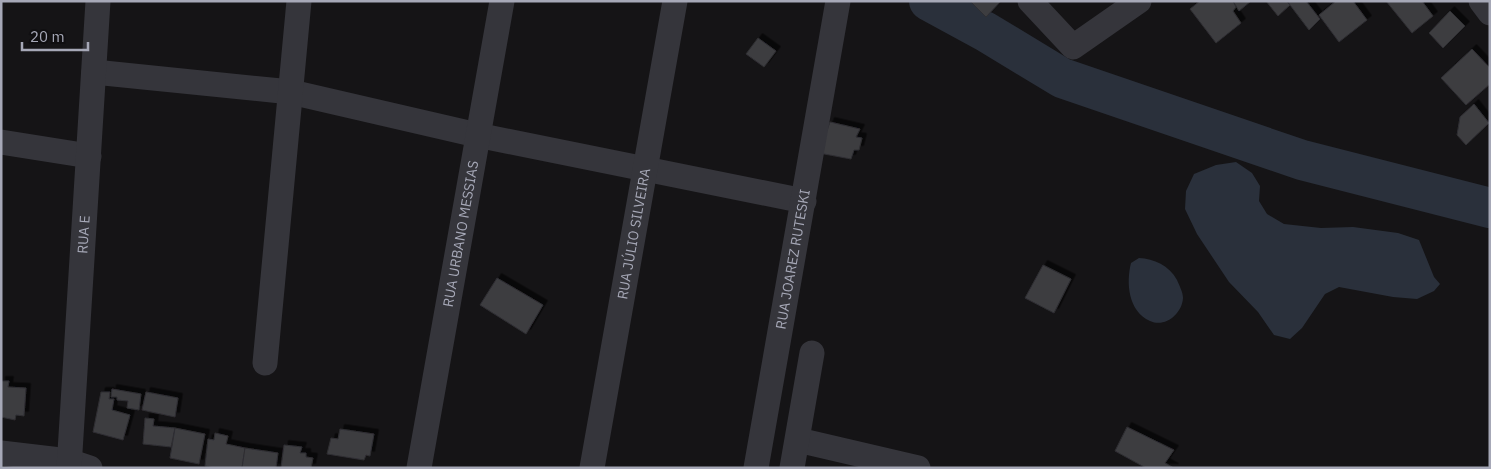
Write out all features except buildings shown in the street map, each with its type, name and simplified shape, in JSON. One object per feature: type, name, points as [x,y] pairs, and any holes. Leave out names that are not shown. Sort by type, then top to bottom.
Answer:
[{"type":"street","name":"RUA E","points":[[76,465],[89,156],[98,1]]},
{"type":"street","points":[[265,363],[300,1]]},
{"type":"street","name":"RUA URBANO MESSIAS","points":[[419,468],[502,1]]},
{"type":"street","name":"RUA JÚLIO SILVEIRA","points":[[592,468],[675,1]]},
{"type":"street","name":"RUA JOAREZ RUTESKI","points":[[756,468],[838,1]]},
{"type":"street","points":[[1030,1],[1073,47],[1139,1]]},
{"type":"street","points":[[1481,1],[1490,13]]},
{"type":"street","points":[[94,72],[291,92],[477,135],[804,201]]},
{"type":"street","points":[[1,142],[89,156]]},
{"type":"street","points":[[792,468],[812,353]]},
{"type":"street","points":[[798,440],[918,468]]},
{"type":"street","points":[[1,452],[76,465]]},
{"type":"shaded area","points":[[1236,162],[1252,173],[1260,186],[1259,201],[1267,214],[1284,224],[1321,228],[1353,227],[1398,233],[1419,240],[1434,277],[1440,284],[1434,291],[1417,299],[1393,297],[1339,287],[1325,294],[1302,328],[1290,339],[1274,335],[1258,312],[1229,282],[1197,234],[1185,209],[1186,191],[1194,174],[1216,165]]},
{"type":"shaded area","points":[[1139,258],[1161,264],[1170,270],[1177,280],[1182,293],[1182,304],[1176,314],[1167,321],[1156,323],[1150,321],[1137,311],[1133,304],[1129,288],[1129,271],[1131,263]]},
{"type":"waterway","points":[[929,1],[986,32],[1062,78],[1302,160],[1490,208]]}]
